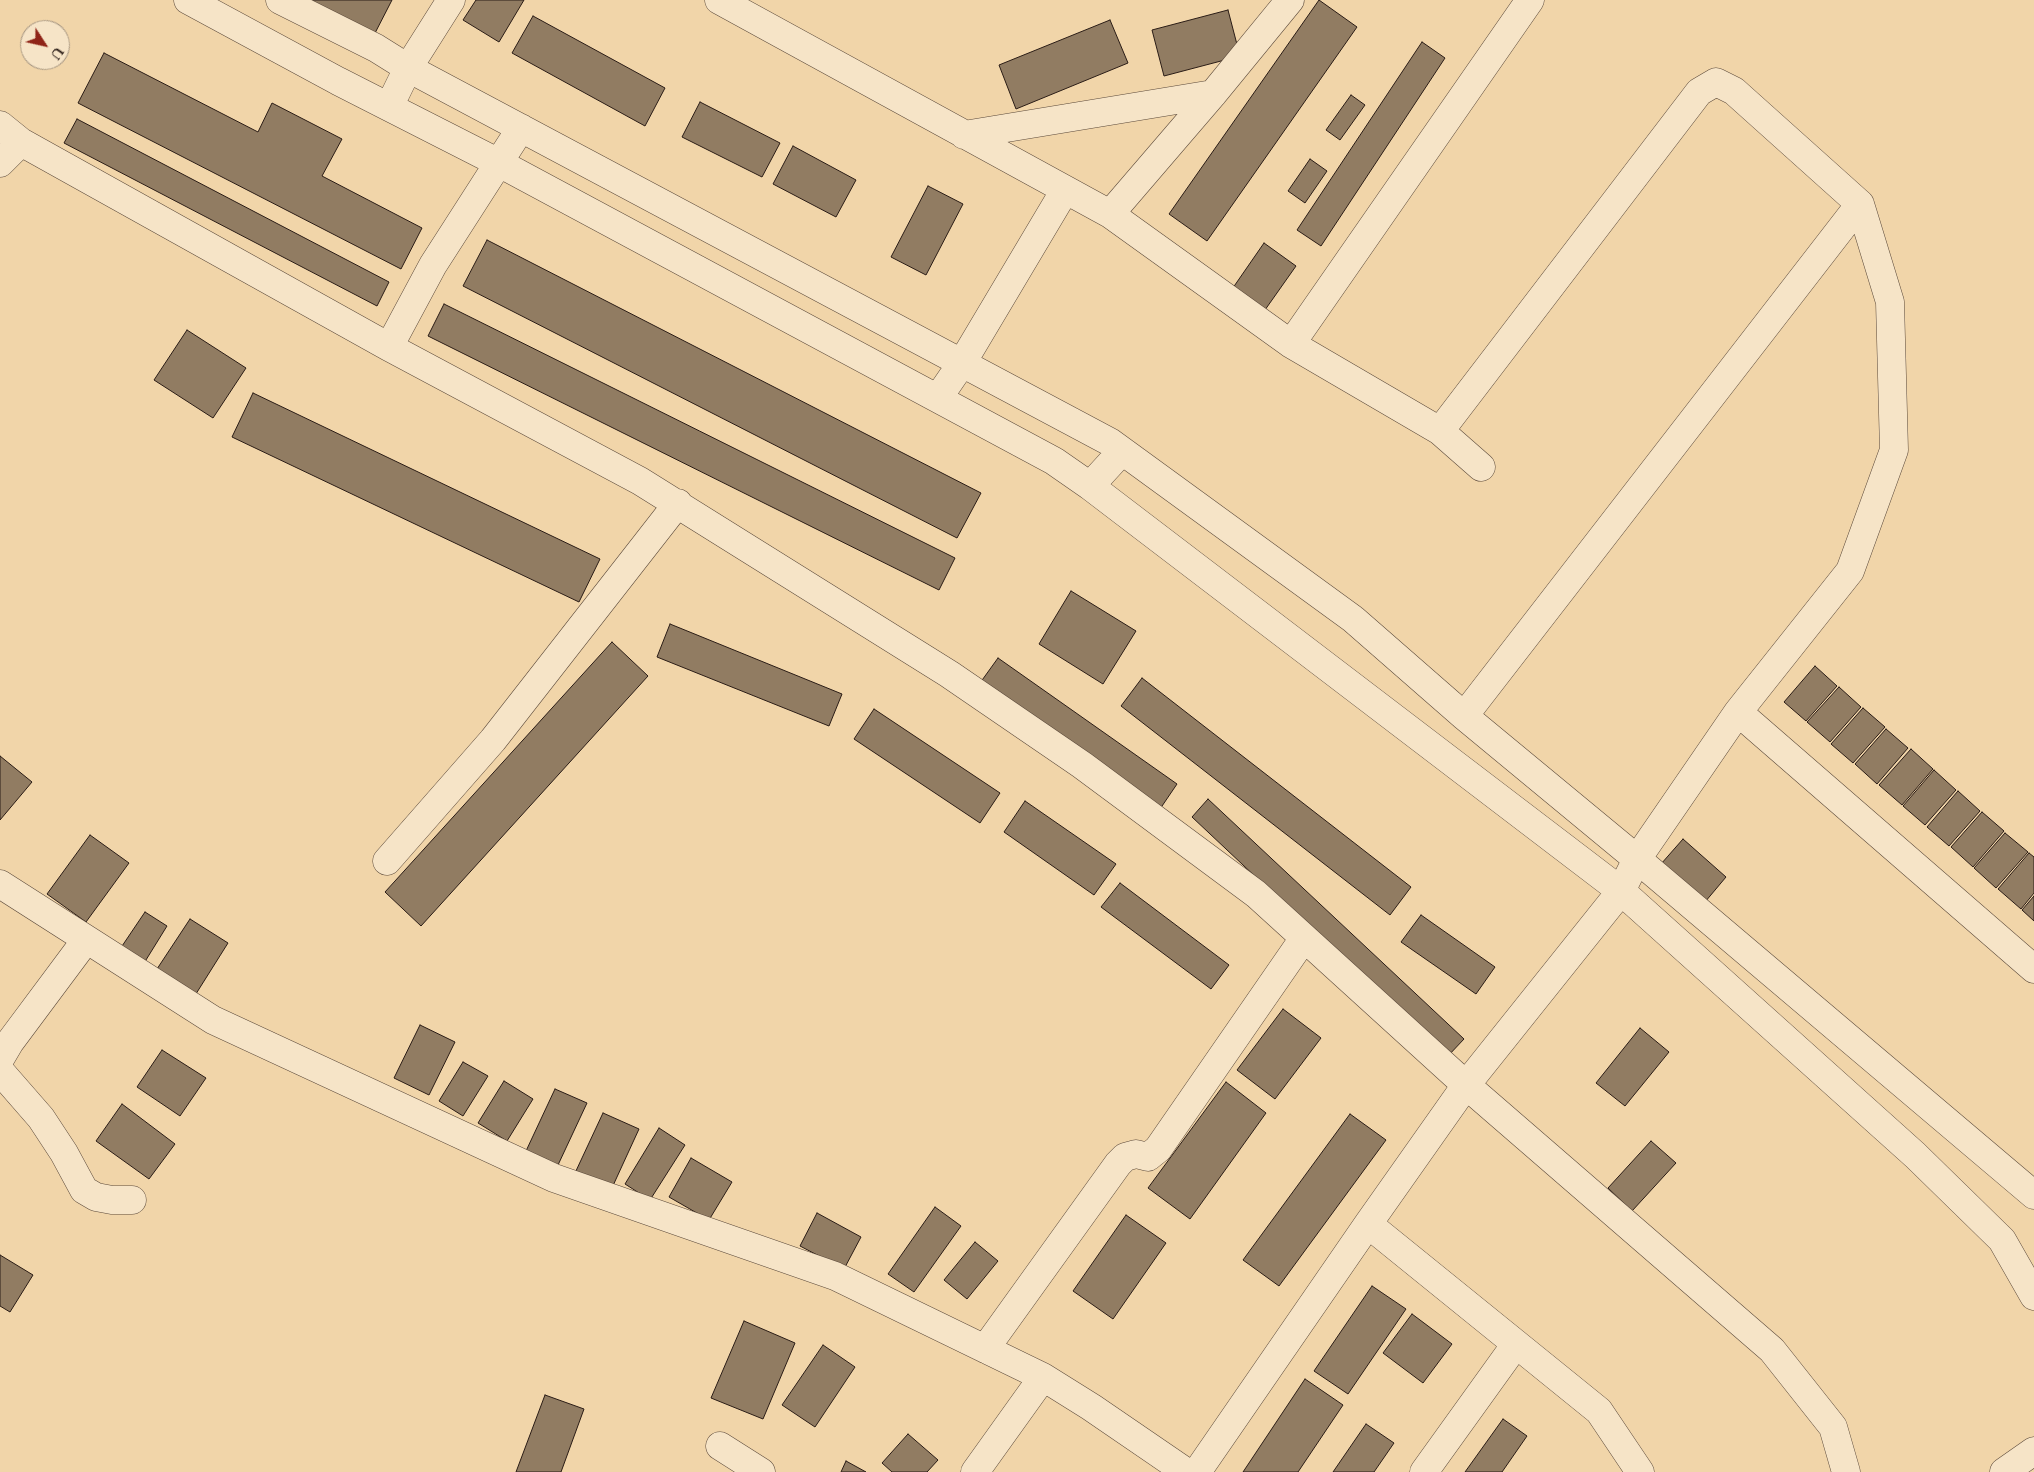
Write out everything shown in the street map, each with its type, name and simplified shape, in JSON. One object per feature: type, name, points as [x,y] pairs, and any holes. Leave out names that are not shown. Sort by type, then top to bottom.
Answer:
[{"type":"street","points":[[188,0],[338,81],[499,163],[938,398],[1054,461],[1090,486],[1621,891],[1915,1155],[1989,1227],[2002,1240],[2034,1296]]},
{"type":"street","points":[[280,0],[376,48],[408,68],[1110,442],[1353,619],[1464,716],[1638,859],[2034,1195]]},
{"type":"street","points":[[389,107],[408,68],[451,0]]},
{"type":"street","points":[[719,0],[1110,214],[1290,344],[1440,431],[1481,467]]},
{"type":"street","points":[[1110,214],[1213,94],[1290,0]]},
{"type":"street","points":[[1290,344],[1530,0]]},
{"type":"street","points":[[1197,1472],[1466,1085],[1621,891],[1638,859],[1738,712],[1850,571],[1894,450],[1890,302],[1860,204],[1734,90],[1716,82],[1699,92],[1440,431]]},
{"type":"street","points":[[964,135],[1213,94]]},
{"type":"street","points":[[389,347],[433,265],[521,128]]},
{"type":"street","points":[[0,163],[10,134],[389,347],[640,481],[948,674],[1082,765],[1256,894],[1466,1085],[1772,1350],[1833,1426],[1846,1472]]},
{"type":"street","points":[[938,398],[962,363],[1065,190]]},
{"type":"street","points":[[1464,716],[1860,204]]},
{"type":"street","points":[[1090,486],[1122,451]]},
{"type":"street","points":[[386,861],[493,740],[678,504]]},
{"type":"street","points":[[1738,712],[2034,969]]},
{"type":"street","points":[[0,884],[213,1020],[554,1178],[835,1276],[1043,1378],[1091,1407],[1186,1472]]},
{"type":"street","points":[[985,1349],[1118,1164],[1125,1157],[1136,1154],[1148,1157],[1158,1149],[1304,938]]},
{"type":"street","points":[[0,1058],[86,940]]},
{"type":"street","points":[[0,1072],[41,1118],[84,1190],[96,1197],[112,1200],[132,1200]]},
{"type":"street","points":[[1368,1224],[1599,1411],[1640,1472]]},
{"type":"street","points":[[1424,1472],[1516,1344]]},
{"type":"street","points":[[975,1472],[1043,1378]]},
{"type":"street","points":[[720,1446],[761,1472]]},
{"type":"street","points":[[2004,1472],[2034,1451]]},
{"type":"building","points":[[302,0],[392,0],[373,37]]},
{"type":"building","points":[[476,0],[524,0],[499,42],[463,20]]},
{"type":"building","points":[[1319,0],[1357,27],[1207,241],[1169,214]]},
{"type":"building","points":[[1228,10],[1240,56],[1164,76],[1152,30]]},
{"type":"building","points":[[533,16],[665,88],[645,126],[512,53]]},
{"type":"building","points":[[1110,20],[1128,63],[1016,109],[999,65]]},
{"type":"building","points":[[1422,42],[1445,58],[1321,246],[1297,230]]},
{"type":"building","points":[[104,53],[258,132],[272,103],[342,139],[322,176],[422,228],[401,269],[78,103]]},
{"type":"building","points":[[1351,95],[1365,105],[1340,140],[1326,130]]},
{"type":"building","points":[[700,102],[780,143],[762,177],[682,137]]},
{"type":"building","points":[[77,119],[389,282],[377,306],[64,143]]},
{"type":"building","points":[[793,146],[856,180],[836,217],[773,184]]},
{"type":"building","points":[[1310,159],[1327,171],[1305,203],[1288,191]]},
{"type":"building","points":[[928,186],[963,204],[926,275],[891,257]]},
{"type":"building","points":[[487,240],[981,493],[957,538],[463,286]]},
{"type":"building","points":[[1264,243],[1296,266],[1260,317],[1228,295]]},
{"type":"building","points":[[444,304],[955,558],[939,590],[428,336]]},
{"type":"building","points":[[187,330],[246,368],[213,418],[154,380]]},
{"type":"building","points":[[253,393],[600,559],[579,602],[232,437]]},
{"type":"building","points":[[1071,591],[1136,631],[1103,684],[1039,644]]},
{"type":"building","points":[[670,624],[842,694],[829,726],[657,657]]},
{"type":"building","points":[[612,642],[648,676],[421,926],[385,892]]},
{"type":"building","points":[[998,658],[1177,784],[1160,809],[980,683]]},
{"type":"building","points":[[1815,666],[1837,686],[1806,721],[1784,702]]},
{"type":"building","points":[[1142,678],[1411,887],[1390,915],[1121,706]]},
{"type":"building","points":[[1839,687],[1861,707],[1830,742],[1807,722]]},
{"type":"building","points":[[1863,708],[1885,727],[1853,763],[1831,744]]},
{"type":"building","points":[[874,709],[1000,793],[980,823],[854,739]]},
{"type":"building","points":[[1886,729],[1908,748],[1877,784],[1855,764]]},
{"type":"building","points":[[1911,749],[1933,769],[1902,805],[1879,785]]},
{"type":"building","points":[[0,756],[32,782],[0,820]]},
{"type":"building","points":[[1934,770],[1956,790],[1925,825],[1903,806]]},
{"type":"building","points":[[1958,791],[1980,811],[1949,846],[1927,827]]},
{"type":"building","points":[[1208,799],[1464,1039],[1447,1057],[1192,817]]},
{"type":"building","points":[[1025,801],[1116,864],[1094,895],[1004,832]]},
{"type":"building","points":[[1982,812],[2004,831],[1973,867],[1951,847]]},
{"type":"building","points":[[2005,833],[2028,852],[1996,888],[1974,868]]},
{"type":"building","points":[[90,835],[129,863],[86,922],[47,894]]},
{"type":"building","points":[[1683,839],[1726,877],[1705,902],[1661,864]]},
{"type":"building","points":[[2029,853],[2034,857],[2034,893],[2021,909],[1998,889]]},
{"type":"building","points":[[1120,883],[1229,965],[1211,989],[1101,907]]},
{"type":"building","points":[[2034,896],[2034,921],[2022,910]]},
{"type":"building","points":[[145,912],[167,926],[141,968],[118,952]]},
{"type":"building","points":[[1421,915],[1495,967],[1476,994],[1401,942]]},
{"type":"building","points":[[190,919],[228,943],[194,997],[155,972]]},
{"type":"building","points":[[1283,1009],[1321,1038],[1275,1099],[1237,1070]]},
{"type":"building","points":[[420,1025],[455,1042],[429,1095],[394,1078]]},
{"type":"building","points":[[1640,1028],[1669,1052],[1625,1106],[1596,1083]]},
{"type":"building","points":[[162,1050],[206,1078],[180,1116],[137,1087]]},
{"type":"building","points":[[463,1062],[488,1076],[463,1116],[439,1101]]},
{"type":"building","points":[[504,1081],[533,1099],[507,1141],[478,1123]]},
{"type":"building","points":[[1226,1082],[1266,1113],[1190,1219],[1148,1188]]},
{"type":"building","points":[[555,1089],[587,1103],[558,1165],[526,1151]]},
{"type":"building","points":[[122,1104],[175,1144],[149,1179],[96,1141]]},
{"type":"building","points":[[603,1113],[639,1129],[611,1190],[575,1173]]},
{"type":"building","points":[[1350,1114],[1386,1140],[1279,1286],[1243,1260]]},
{"type":"building","points":[[659,1128],[685,1145],[650,1200],[625,1184]]},
{"type":"building","points":[[1651,1141],[1676,1163],[1632,1211],[1608,1188]]},
{"type":"building","points":[[691,1158],[732,1182],[709,1220],[669,1197]]},
{"type":"building","points":[[935,1207],[961,1226],[914,1292],[888,1274]]},
{"type":"building","points":[[817,1213],[861,1237],[844,1269],[800,1246]]},
{"type":"building","points":[[1126,1215],[1166,1243],[1113,1319],[1073,1291]]},
{"type":"building","points":[[975,1242],[998,1261],[967,1299],[944,1280]]},
{"type":"building","points":[[0,1255],[33,1275],[10,1312],[0,1306]]},
{"type":"building","points":[[1372,1286],[1406,1309],[1348,1394],[1314,1371]]},
{"type":"building","points":[[1412,1314],[1452,1344],[1423,1383],[1383,1353]]},
{"type":"building","points":[[744,1321],[795,1343],[763,1419],[711,1398]]},
{"type":"building","points":[[823,1345],[855,1367],[815,1427],[782,1405]]},
{"type":"building","points":[[1305,1379],[1343,1405],[1298,1472],[1243,1472]]},
{"type":"building","points":[[545,1395],[584,1409],[561,1472],[516,1472]]},
{"type":"building","points":[[1503,1419],[1527,1436],[1502,1472],[1465,1472]]},
{"type":"building","points":[[1366,1424],[1394,1443],[1374,1472],[1333,1472]]},
{"type":"building","points":[[908,1434],[938,1460],[927,1472],[892,1472],[882,1463]]},
{"type":"building","points":[[846,1461],[866,1472],[841,1472]]}]
